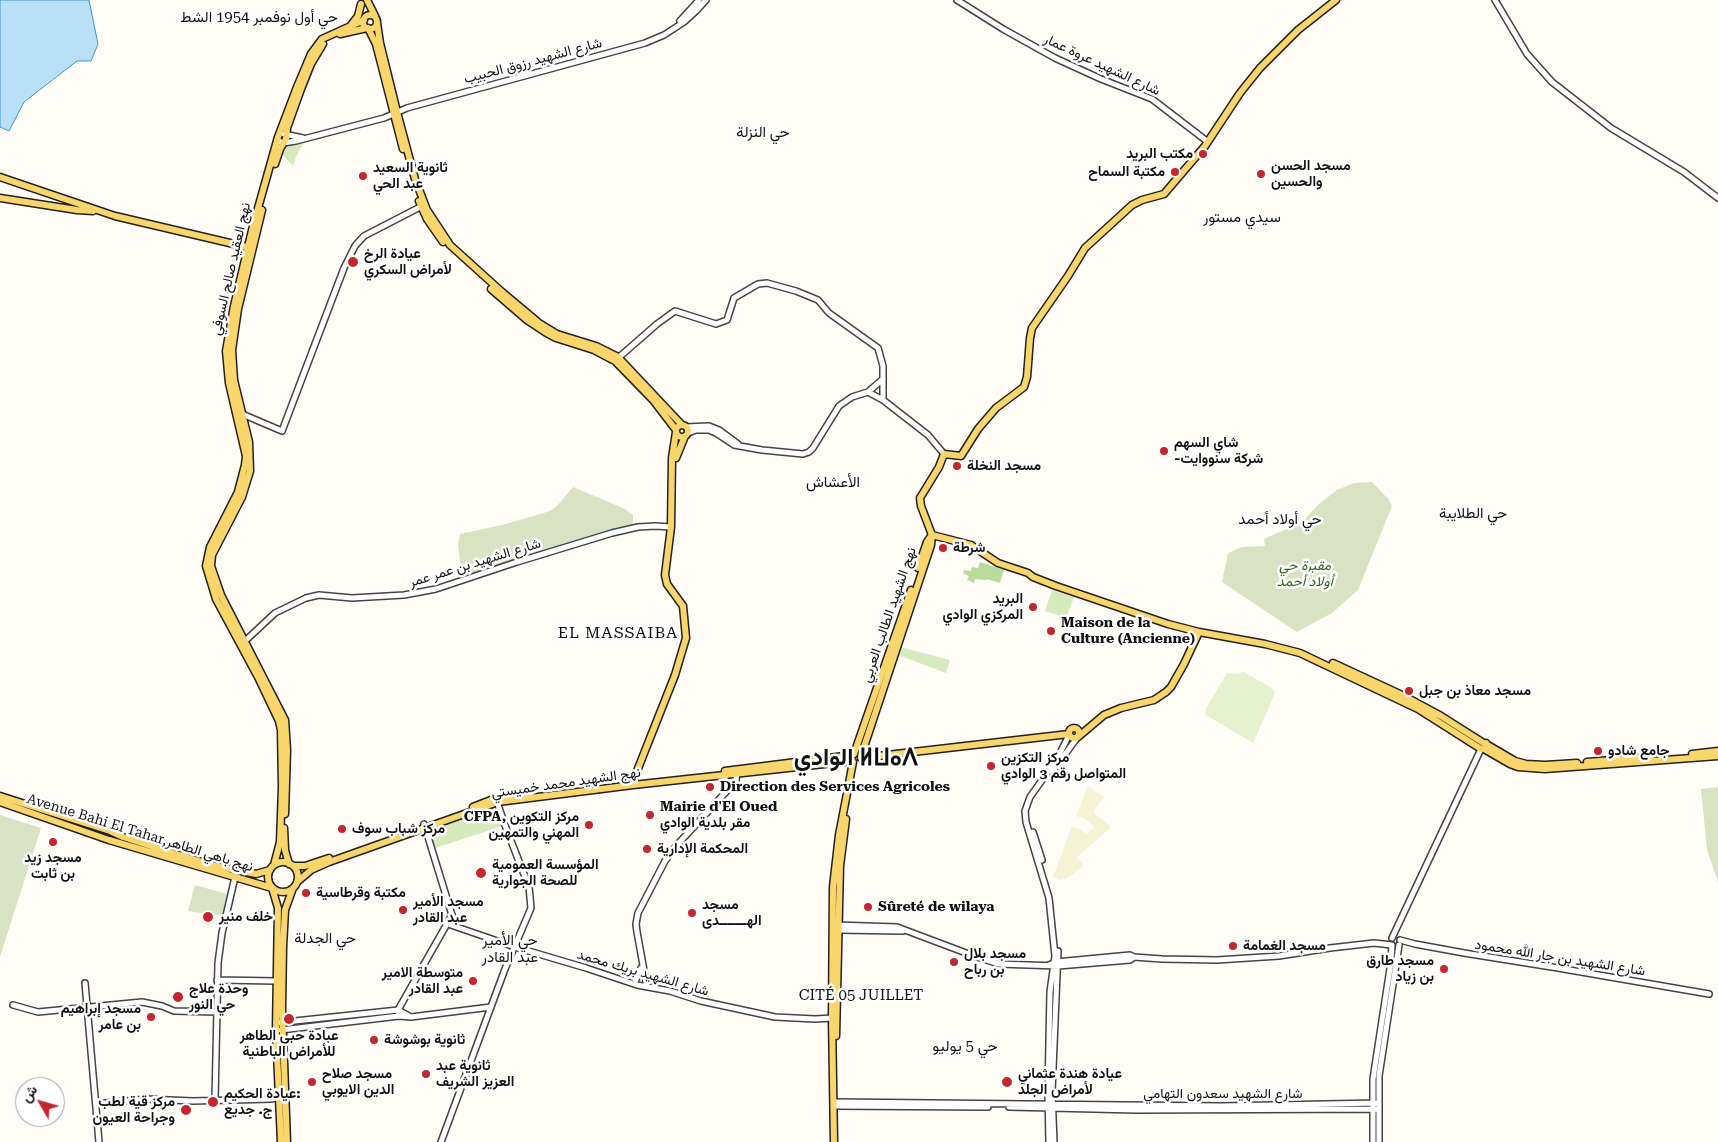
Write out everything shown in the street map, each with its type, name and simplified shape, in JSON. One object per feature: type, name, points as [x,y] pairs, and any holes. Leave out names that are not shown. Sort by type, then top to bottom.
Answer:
[{"type":"main road","points":[[1336,0],[1298,30],[1260,68],[1240,93],[1208,142],[1164,194],[1136,202],[1085,248],[1070,274],[1032,328],[1027,377],[1024,387],[996,408],[961,456],[944,454],[939,467],[920,498],[921,506],[932,535],[970,545],[998,563],[1028,573],[1032,577],[1162,622],[1199,632],[1243,636],[1298,648],[1402,695],[1441,716],[1510,764],[1518,767],[1540,769],[1718,756]]},
{"type":"main road","points":[[363,1],[364,24],[376,44],[412,182],[437,234],[454,256],[526,320],[556,338],[617,359],[682,430],[680,446],[672,468],[671,527],[665,580],[682,606],[686,638],[675,675],[633,784]]},
{"type":"main road","points":[[363,1],[376,20],[395,113]]},
{"type":"main road","points":[[347,27],[358,16],[363,1]]},
{"type":"main road","points":[[364,19],[370,15],[376,20]]},
{"type":"main road","name":"نهج العقيد صالح السوفي","points":[[272,868],[279,848],[280,833],[282,787],[281,730],[276,713],[221,595],[211,566],[215,548],[242,497],[248,478],[250,461],[250,450],[234,380],[230,352],[234,306],[280,139],[311,54],[322,39],[328,35],[364,19]]},
{"type":"main road","points":[[367,28],[375,27],[376,20]]},
{"type":"main road","name":"نهج العقيد صالح السوفي","points":[[280,139],[286,134],[301,89],[319,48],[324,42],[337,36],[367,28]]},
{"type":"main road","points":[[0,177],[96,210],[250,248]]},
{"type":"main road","points":[[0,198],[77,210],[96,210]]},
{"type":"main road","name":"نهج العقيد صالح السوفي","points":[[230,352],[226,361],[246,456],[245,465],[238,492],[210,547],[206,566],[216,599],[281,711],[286,728],[284,845],[291,865]]},
{"type":"main road","name":"نهج الشهيد الطالب العربي","points":[[836,1142],[835,927],[846,817],[856,758],[918,575],[931,545],[932,535]]},
{"type":"main road","points":[[1089,727],[1072,729],[1069,734],[1073,738],[1077,737],[1100,718],[1112,711],[1154,700],[1166,692],[1171,687],[1184,664],[1199,632]]},
{"type":"main road","points":[[1077,729],[1079,732],[1077,737]]},
{"type":"main road","name":"نهج الشهيد محمد خميستي","points":[[291,865],[312,864],[497,800],[1069,734]]},
{"type":"main road","points":[[1483,746],[1516,761],[1545,765],[1627,758],[1681,756],[1718,751]]},
{"type":"main road","name":"Avenue Bahi El Tahar,نهج باهي الطاهر","points":[[0,796],[214,866],[258,874],[272,868]]},
{"type":"main road","name":"Avenue Bahi El Tahar,نهج باهي الطاهر","points":[[0,802],[106,839],[272,888]]},
{"type":"main road","name":"نهج الشهيد محمد خميستي","points":[[297,882],[311,870],[424,826]]},
{"type":"main road","points":[[279,1023],[276,981],[278,914],[268,877],[272,868],[281,862],[291,865],[297,874],[297,882],[285,910],[279,1023],[282,1096],[287,1142]]},
{"type":"main road","points":[[251,882],[265,891],[276,904]]},
{"type":"main road","points":[[272,888],[280,892],[289,891],[293,888]]},
{"type":"main road","points":[[281,1142],[282,1096]]},
{"type":"street","name":"شارع الشهيد رزوق الحبيب","points":[[676,26],[700,0]]},
{"type":"street","name":"شارع الشهيد رزوق الحبيب","points":[[280,139],[292,142],[375,120],[467,90],[644,43],[664,35],[692,15],[706,0]]},
{"type":"street","name":"شارع الشهيد عروة عمار","points":[[958,0],[1055,58],[1152,99],[1208,142]]},
{"type":"street","points":[[1495,0],[1527,54],[1552,82],[1611,128],[1684,172],[1718,198]]},
{"type":"street","points":[[286,134],[303,138]]},
{"type":"street","points":[[241,414],[282,431],[316,338],[351,253],[364,236],[422,205]]},
{"type":"street","points":[[617,359],[674,311],[716,324],[727,320],[734,298],[758,284],[768,283],[796,290],[818,300],[829,313],[878,348],[881,354],[883,400]]},
{"type":"street","points":[[682,430],[709,430],[728,442],[739,445],[762,450],[803,454],[809,452],[818,442],[840,406],[852,397],[868,392],[883,379]]},
{"type":"street","points":[[868,392],[883,400],[928,435],[944,454]]},
{"type":"street","name":"شارع الشهيد بن عمر عمر","points":[[243,644],[275,613],[306,598],[324,594],[352,598],[404,596],[436,589],[612,533],[638,527],[671,527]]},
{"type":"street","points":[[1054,964],[1050,898],[1026,822],[1025,811],[1030,796],[1057,759],[1069,734]]},
{"type":"street","points":[[1049,1142],[1055,1003],[1051,890],[1030,824],[1028,809],[1032,799],[1077,737]]},
{"type":"street","points":[[1379,1142],[1373,1079],[1392,956],[1392,942],[1483,746]]},
{"type":"street","points":[[647,988],[636,924],[638,913],[672,851],[736,781],[737,772]]},
{"type":"street","points":[[725,773],[725,793]]},
{"type":"street","points":[[441,1142],[491,1007],[531,908],[529,887],[497,800]]},
{"type":"street","points":[[399,1016],[398,1010],[452,915],[424,826]]},
{"type":"street","points":[[214,1100],[218,963],[222,933],[235,878]]},
{"type":"street","name":"شارع الشهيد بريك محمد","points":[[448,924],[647,988],[670,991],[701,1001],[775,1016],[834,1018]]},
{"type":"street","points":[[1373,1142],[1375,1106],[1399,942],[1399,926]]},
{"type":"street","points":[[835,927],[904,931],[992,962],[1008,964],[1054,964],[1130,960],[1134,957],[1217,960],[1279,956],[1377,943],[1392,942],[1395,946],[1399,942]]},
{"type":"street","points":[[1392,942],[1395,937],[1399,942]]},
{"type":"street","name":"شارع الشهيد بن جار الله محمود","points":[[1399,942],[1709,994]]},
{"type":"street","points":[[1377,943],[1386,947],[1392,956]]},
{"type":"street","points":[[634,984],[639,976],[642,965]]},
{"type":"street","points":[[217,980],[276,981]]},
{"type":"street","points":[[85,983],[99,1142]]},
{"type":"street","points":[[13,1005],[38,1012],[142,1002],[162,1006],[174,1011],[217,1012]]},
{"type":"street","points":[[279,1031],[399,1016],[412,1018],[491,1007]]},
{"type":"street","points":[[279,1023],[398,1010],[412,1018]]},
{"type":"street","points":[[96,1104],[146,1099],[272,1099],[282,1096]]},
{"type":"street","name":"شارع الشهيد سعدون التهامي","points":[[835,1104],[1050,1107],[1375,1106]]},
{"type":"street","points":[[1050,1107],[1054,1142]]},
{"type":"shaded area","points":[[1088,786],[1104,797],[1093,812],[1111,827],[1077,857],[1084,866],[1065,879],[1060,880],[1053,877],[1072,826],[1086,834],[1094,827],[1085,819],[1076,816]]},
{"type":"green space","points":[[305,140],[293,166],[282,154],[282,151],[286,145],[291,144],[293,146]]},
{"type":"green space","name":"مقبرة حي أولاد أحمد","points":[[1372,482],[1389,500],[1392,506],[1358,590],[1332,613],[1297,632],[1222,582],[1228,553],[1242,547],[1265,546],[1264,539],[1302,522],[1319,504],[1337,490],[1354,483]]},
{"type":"green space","points":[[573,487],[623,508],[633,515],[633,525],[472,573],[460,563],[458,544],[460,534],[506,524],[550,511],[557,506]]},
{"type":"green space","points":[[980,562],[1004,570],[1000,583],[987,579],[975,579],[974,583],[967,580],[969,576],[963,573],[964,570],[971,571],[972,567],[978,568]]},
{"type":"green space","points":[[1052,590],[1074,597],[1066,618],[1045,611]]},
{"type":"green space","points":[[900,647],[950,660],[946,673],[898,655]]},
{"type":"green space","points":[[1242,671],[1272,688],[1275,693],[1253,743],[1206,715],[1205,710],[1227,673],[1240,674]]},
{"type":"green space","points":[[1718,787],[1718,882],[1707,850],[1701,789]]},
{"type":"green space","points":[[496,807],[503,826],[435,848],[429,829]]},
{"type":"green space","points":[[0,815],[41,828],[0,957]]},
{"type":"green space","points":[[195,885],[227,894],[222,916],[188,911]]},
{"type":"water","points":[[0,0],[89,0],[98,44],[91,61],[77,61],[24,102],[9,131],[0,127]]},
{"type":"place","name":"مكتب البريد","points":[[1203,154]]},
{"type":"place","name":"مكتبة السماح","points":[[1175,172]]},
{"type":"place","name":"مسجد الحسن والحسين","points":[[1261,174]]},
{"type":"place","name":"ثانوية السعيد عبد الحي","points":[[363,176]]},
{"type":"place","name":"عيادة الرخ لأمراض السكري","points":[[353,262]]},
{"type":"place","name":"شاي السهم -شركة سنووايت","points":[[1164,451]]},
{"type":"place","name":"مسجد النخلة","points":[[957,466]]},
{"type":"place","name":"شرطة","points":[[943,548]]},
{"type":"place","name":"البريد المركزي الوادي","points":[[1033,607]]},
{"type":"place","name":"Maison de la Culture (Ancienne)","points":[[1051,631]]},
{"type":"place","name":"مسجد معاذ بن جبل","points":[[1409,691]]},
{"type":"place","name":"جامع شادو","points":[[1598,751]]},
{"type":"place","name":"مركز التكزين المتواصل رقم 3 الوادي","points":[[991,766]]},
{"type":"place","name":"Direction des Services Agricoles","points":[[710,787]]},
{"type":"place","name":"Mairie d'El Oued مقر بلدية الوادي","points":[[650,815]]},
{"type":"place","name":"CFPA, مركز التكوين المهني والتمهين","points":[[589,825]]},
{"type":"place","name":"مركز شباب سوف","points":[[342,829]]},
{"type":"place","name":"مسجد زيد بن ثابت","points":[[53,842]]},
{"type":"place","name":"المحكمة الإدارية","points":[[647,849]]},
{"type":"place","name":"المؤسسة العمومية للصحة الجوارية","points":[[481,873]]},
{"type":"place","name":"مكتبة وقرطاسية","points":[[306,893]]},
{"type":"place","name":"Sûreté de wilaya","points":[[868,907]]},
{"type":"place","name":"مسجد الأمير عبد القادر","points":[[403,910]]},
{"type":"place","name":"مسجد الهـــــــدى","points":[[692,913]]},
{"type":"place","name":"خلف منير","points":[[208,917]]},
{"type":"place","name":"مسجد الغمامة","points":[[1233,946]]},
{"type":"place","name":"مسجد بلال بن رباح","points":[[954,962]]},
{"type":"place","name":"مسجد طارق بن زياد","points":[[1444,969]]},
{"type":"place","name":"متوسطة الامير عبد القادر","points":[[473,981]]},
{"type":"place","name":"وحدة علاج حي النور","points":[[178,997]]},
{"type":"place","name":"مسجد إبراهيم بن عامر","points":[[151,1017]]},
{"type":"place","name":"عيادة حبى الطاهر للأمراض الباطنية","points":[[289,1019]]},
{"type":"place","name":"ثانوية بوشوشة","points":[[374,1040]]},
{"type":"place","name":"ثانوية عبد العزيز الشريف","points":[[426,1074]]},
{"type":"place","name":"مسجد صلاح الدين الايوبي","points":[[312,1082]]},
{"type":"place","name":"عيادة هندة عثماني لأمراض الجلد","points":[[1007,1082]]},
{"type":"place","name":"عيادة الحكيم: ج. جديع","points":[[213,1102]]},
{"type":"place","name":"مركز قية لطب وجراحة العيون","points":[[186,1110]]},
{"type":"district","name":"حي أول نوفمبر 1954 الشط","points":[[259,18]]},
{"type":"district","name":"حي النزلة","points":[[763,133]]},
{"type":"district","name":"سيدي مستور","points":[[1242,218]]},
{"type":"district","name":"الأعشاش","points":[[833,483]]},
{"type":"district","name":"حي الطلايبة","points":[[1473,514]]},
{"type":"district","name":"حي أولاد أحمد","points":[[1280,520]]},
{"type":"district","name":"EL MASSAIBA","points":[[618,633]]},
{"type":"district","name":"الوادي ⵍⵡⴰⴷ","points":[[856,758]]},
{"type":"district","name":"حي الجدلة","points":[[325,939]]},
{"type":"district","name":"حي الأمير عبد القادر","points":[[510,950]]},
{"type":"district","name":"CITÉ 05 JUILLET","points":[[861,996]]},
{"type":"district","name":"حي 5 يوليو","points":[[965,1047]]}]
